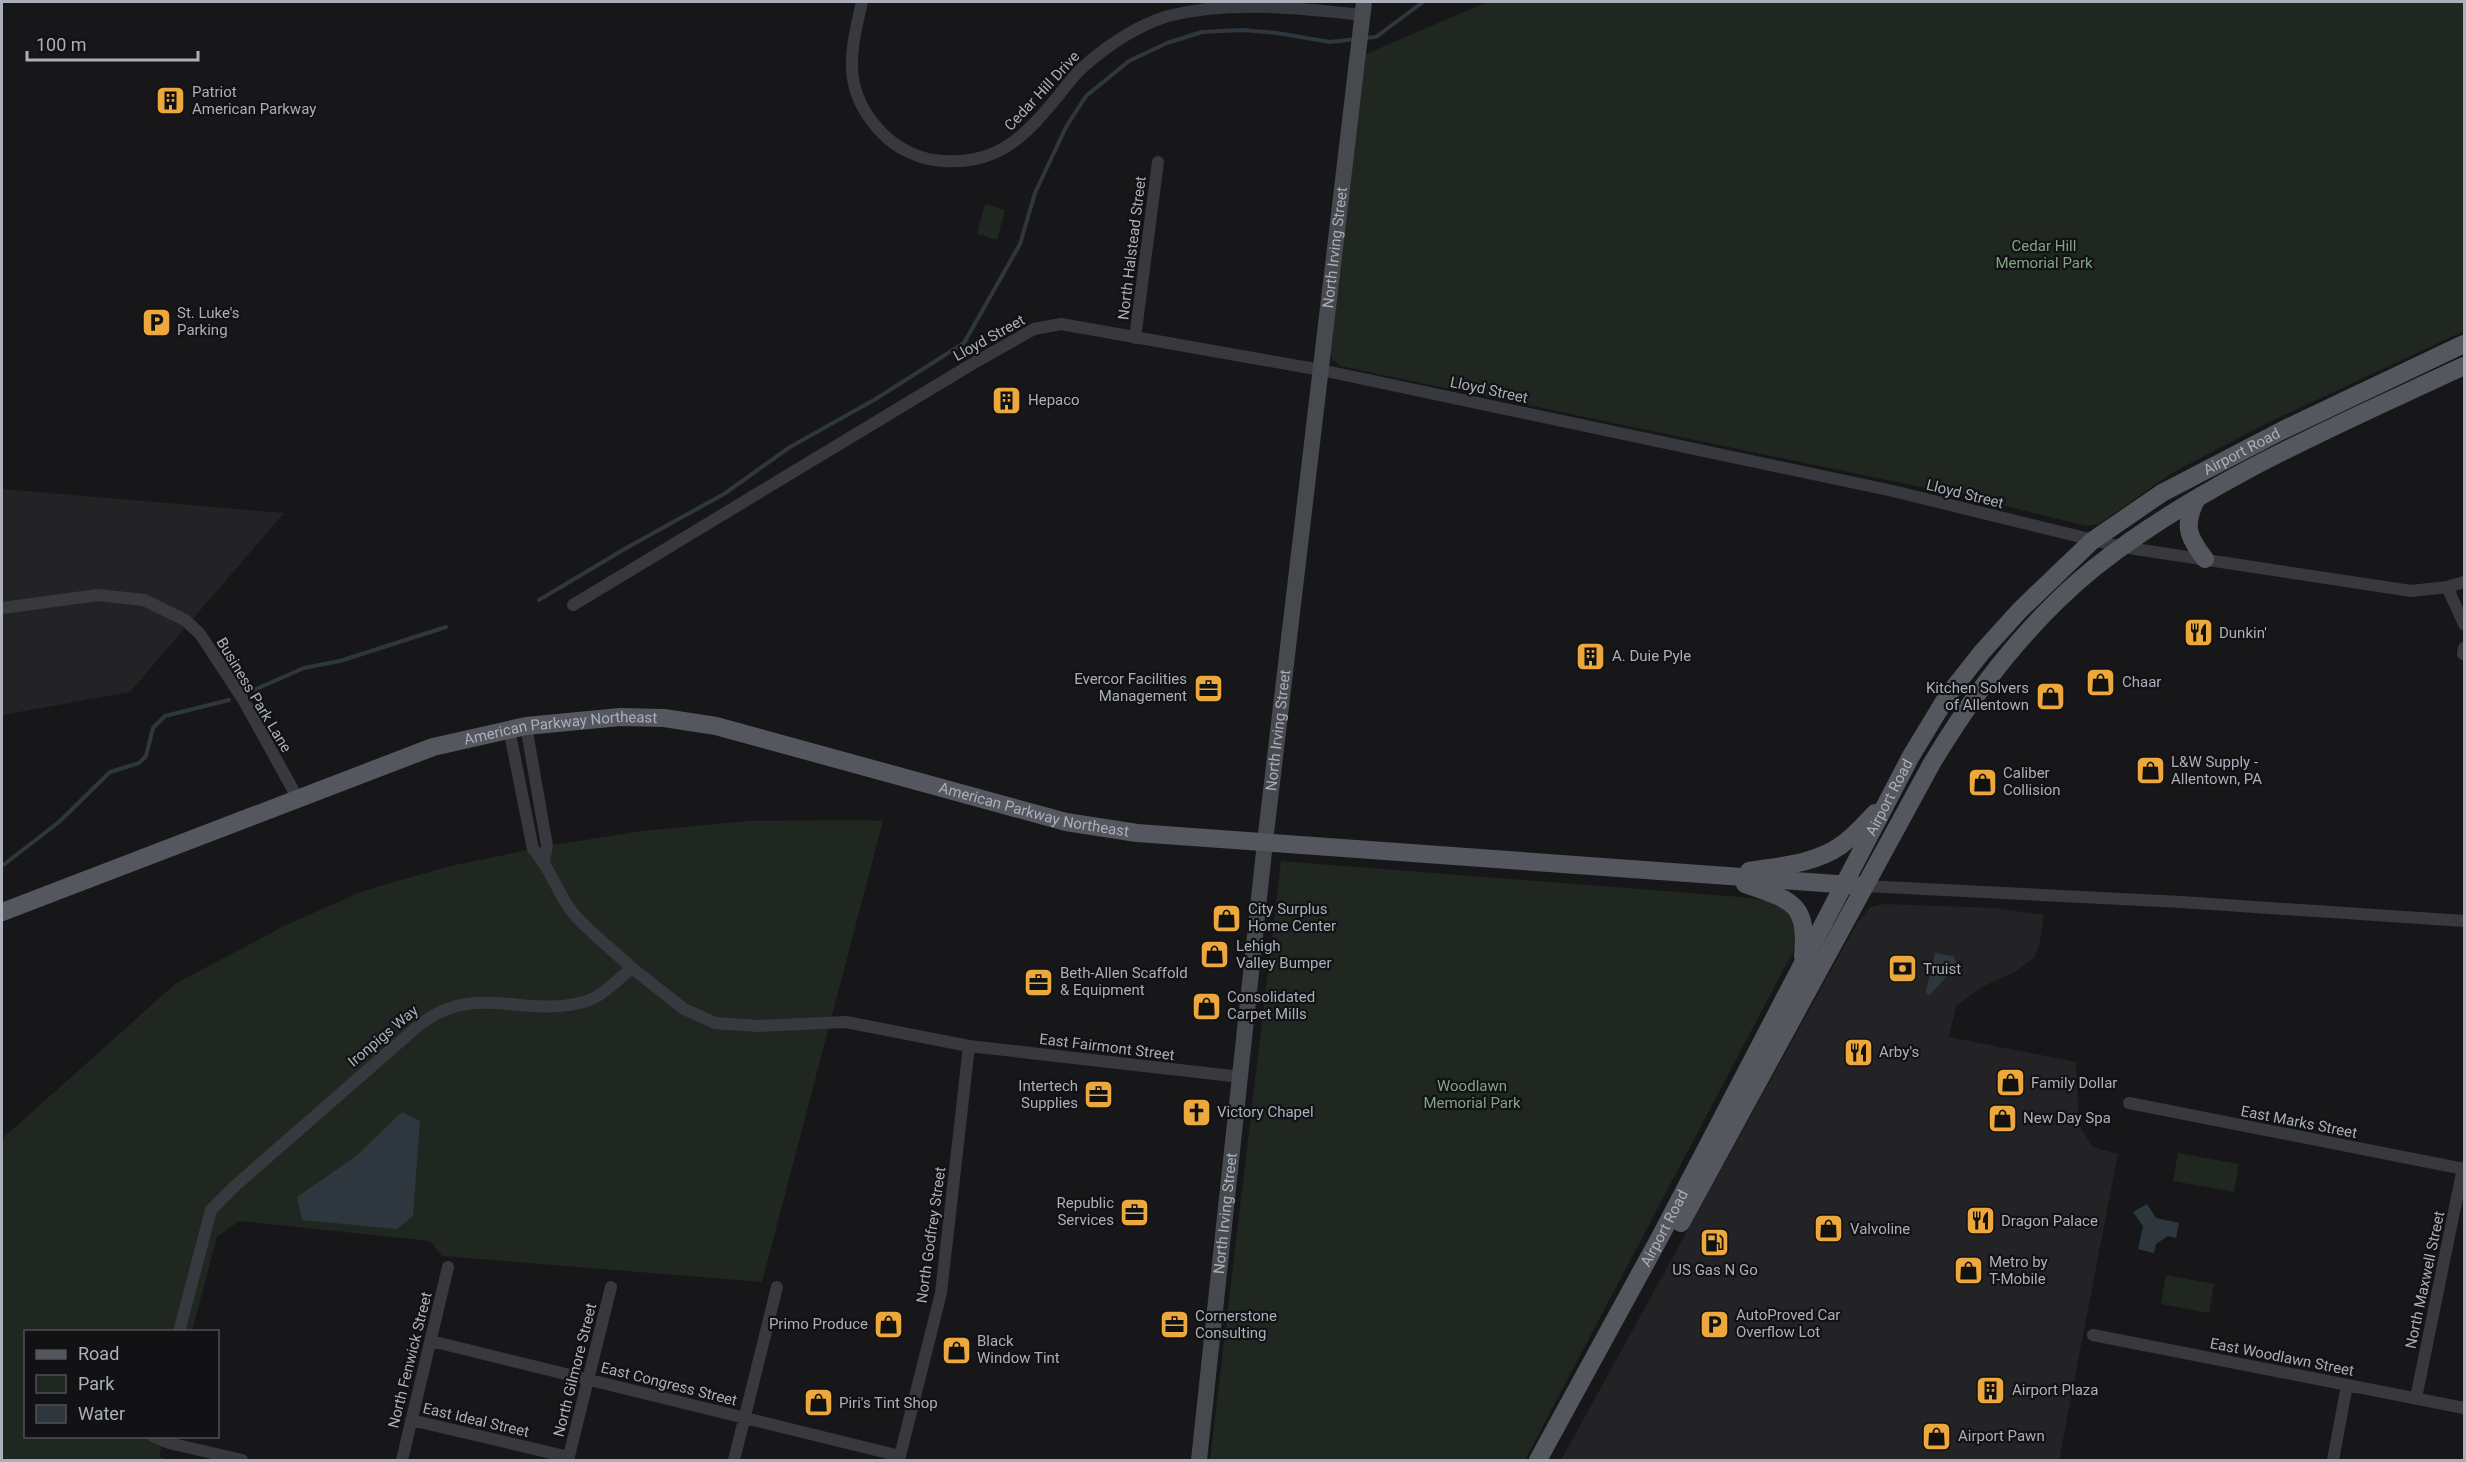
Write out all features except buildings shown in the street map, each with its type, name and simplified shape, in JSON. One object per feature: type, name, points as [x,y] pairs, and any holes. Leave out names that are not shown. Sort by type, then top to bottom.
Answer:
[{"type":"main road","name":"Airport Road","points":[[1538,1461],[1660,1237],[1911,756],[1948,696],[1982,652],[2020,610],[2092,541],[2162,493],[2285,429],[2464,344]]},
{"type":"main road","name":"Airport Road","points":[[1552,1461],[1932,763],[1960,718],[1992,675],[2059,601],[2093,569],[2122,548],[2196,500],[2320,434],[2464,366]]},
{"type":"main road","points":[[2196,500],[2188,514],[2187,524],[2193,545],[2205,560]]},
{"type":"main road","name":"American Parkway Northeast","points":[[2,912],[297,797],[433,747],[517,727],[620,717],[664,718],[716,726],[1066,822],[1137,833],[1720,876]]},
{"type":"main road","points":[[1720,876],[1801,862],[1833,850],[1846,841],[1888,801]]},
{"type":"main road","points":[[1720,876],[1865,886]]},
{"type":"main road","points":[[1720,876],[1780,897],[1793,906],[1804,923],[1803,962]]},
{"type":"street","name":"Cedar Hill Drive","points":[[862,2],[851,47],[851,65],[862,106],[872,122],[895,144],[921,157],[956,162],[994,154],[1020,138],[1041,117],[1081,68],[1126,35],[1168,15],[1214,5],[1240,3],[1363,8]]},
{"type":"street","name":"North Irving Street","points":[[1199,1461],[1265,842],[1363,8]]},
{"type":"street","name":"North Halstead Street","points":[[1135,338],[1158,162]]},
{"type":"street","name":"Lloyd Street","points":[[573,605],[972,364],[1034,329],[1061,324],[1321,370],[1893,491],[2122,548],[2411,591],[2447,587],[2464,582]]},
{"type":"street","points":[[2447,587],[2464,624]]},
{"type":"street","name":"Business Park Lane","points":[[2,608],[98,595],[144,600],[185,620],[200,634],[244,701],[297,797]]},
{"type":"street","points":[[517,727],[547,846],[544,861],[574,915],[632,968]]},
{"type":"street","points":[[1865,886],[2181,902],[2464,921]]},
{"type":"street","name":"East Fairmont Street","points":[[632,968],[684,1009],[715,1023],[759,1026],[846,1022],[969,1046],[1241,1077]]},
{"type":"street","name":"Ironpigs Way","points":[[180,1330],[212,1210],[236,1185],[370,1065],[426,1019],[457,1005],[478,1002],[556,1007],[585,1002],[602,993],[632,968]]},
{"type":"street","name":"North Godfrey Street","points":[[900,1458],[941,1293],[969,1046]]},
{"type":"street","name":"East Marks Street","points":[[2129,1103],[2464,1168]]},
{"type":"street","name":"North Maxwell Street","points":[[2416,1398],[2464,1168]]},
{"type":"street","name":"North Fenwick Street","points":[[402,1461],[448,1267]]},
{"type":"street","name":"North Gilmore Street","points":[[568,1459],[611,1287]]},
{"type":"street","points":[[734,1461],[777,1287]]},
{"type":"street","name":"East Woodlawn Street","points":[[2094,1335],[2464,1408]]},
{"type":"street","name":"East Congress Street","points":[[430,1341],[744,1417],[900,1458]]},
{"type":"street","points":[[2333,1461],[2348,1385]]},
{"type":"street","name":"East Ideal Street","points":[[411,1420],[568,1459]]},
{"type":"street","points":[[156,1438],[242,1461]]},
{"type":"shaded area","points":[[2,489],[284,513],[130,692],[2,715]]},
{"type":"shaded area","name":"Airport Plaza","points":[[1885,904],[1995,908],[2044,915],[2039,947],[2034,958],[2013,973],[1982,987],[1956,1006],[1949,1037],[2076,1062],[2079,1125],[2093,1147],[2118,1154],[2059,1460],[1561,1460],[1856,925],[1870,907]]},
{"type":"green space","name":"Cedar Hill Memorial Park","points":[[1487,2],[2464,2],[2464,331],[2265,424],[2172,473],[2099,524],[2086,526],[1978,499],[1340,366],[1329,353],[1366,54]]},
{"type":"green space","points":[[985,204],[1005,210],[997,240],[977,234]]},
{"type":"green space","points":[[747,821],[883,821],[762,1282],[442,1256],[430,1241],[239,1221],[217,1237],[192,1330],[24,1330],[24,1438],[164,1438],[159,1457],[170,1460],[2,1460],[2,1139],[175,984],[284,926],[363,891],[450,866],[547,846],[642,831]]},
{"type":"green space","name":"Woodlawn Memorial Park","points":[[1281,861],[1741,897],[1776,902],[1798,924],[1796,946],[1525,1460],[1210,1460]]},
{"type":"green space","points":[[2178,1153],[2239,1164],[2234,1192],[2173,1181]]},
{"type":"green space","points":[[2166,1275],[2214,1284],[2209,1313],[2161,1304]]},
{"type":"water","points":[[1935,953],[1953,956],[1960,968],[1946,977],[1930,995],[1927,995],[1926,991]]},
{"type":"water","points":[[402,1112],[420,1121],[413,1216],[397,1229],[302,1220],[297,1197],[356,1156]]},
{"type":"water","points":[[2147,1204],[2156,1218],[2179,1223],[2176,1238],[2168,1236],[2156,1244],[2154,1253],[2138,1249],[2143,1226],[2133,1212]]},
{"type":"waterway","points":[[1364,38],[1376,37],[1423,2]]},
{"type":"waterway","points":[[539,600],[724,494],[790,447],[874,400],[964,343],[1020,244],[1035,193],[1066,127],[1086,96],[1129,61],[1167,43],[1202,32],[1242,30],[1330,42],[1356,39]]},
{"type":"waterway","points":[[254,690],[304,668],[340,661],[446,627]]},
{"type":"waterway","points":[[2,866],[59,822],[110,772],[139,763],[146,756],[153,728],[165,716],[229,700]]},
{"type":"place","name":"Patriot American Parkway","points":[[171,101]]},
{"type":"place","name":"St. Luke's Parking","points":[[156,322]]},
{"type":"place","name":"Hepaco","points":[[1007,400]]},
{"type":"place","name":"Dunkin'","points":[[2198,633]]},
{"type":"place","name":"A. Duie Pyle","points":[[1591,656]]},
{"type":"place","name":"Chaar","points":[[2101,682]]},
{"type":"place","name":"Evercor Facilities Management","points":[[1208,688]]},
{"type":"place","name":"Kitchen Solvers of Allentown","points":[[2050,697]]},
{"type":"place","name":"L&W Supply - Allentown, PA","points":[[2150,771]]},
{"type":"place","name":"Caliber Collision","points":[[1982,782]]},
{"type":"place","name":"City Surplus Home Center","points":[[1227,918]]},
{"type":"place","name":"Lehigh Valley Bumper","points":[[1215,955]]},
{"type":"place","name":"Truist","points":[[1902,969]]},
{"type":"place","name":"Beth-Allen Scaffold & Equipment","points":[[1039,982]]},
{"type":"place","name":"Consolidated Carpet Mills","points":[[1206,1006]]},
{"type":"place","name":"Arby's","points":[[1858,1052]]},
{"type":"place","name":"Family Dollar","points":[[2010,1083]]},
{"type":"place","name":"Intertech Supplies","points":[[1099,1095]]},
{"type":"place","name":"Victory Chapel","points":[[1196,1112]]},
{"type":"place","name":"New Day Spa","points":[[2002,1118]]},
{"type":"place","name":"Republic Services","points":[[1135,1212]]},
{"type":"place","name":"Dragon Palace","points":[[1980,1221]]},
{"type":"place","name":"Valvoline","points":[[1829,1229]]},
{"type":"place","name":"US Gas N Go","points":[[1715,1243]]},
{"type":"place","name":"Metro by T-Mobile","points":[[1968,1271]]},
{"type":"place","name":"Primo Produce","points":[[889,1324]]},
{"type":"place","name":"AutoProved Car Overflow Lot","points":[[1715,1324]]},
{"type":"place","name":"Cornerstone Consulting","points":[[1174,1325]]},
{"type":"place","name":"Black Window Tint","points":[[956,1350]]},
{"type":"place","name":"Airport Plaza","points":[[1991,1390]]},
{"type":"place","name":"Piri's Tint Shop","points":[[818,1403]]},
{"type":"place","name":"Airport Pawn","points":[[1937,1436]]}]
